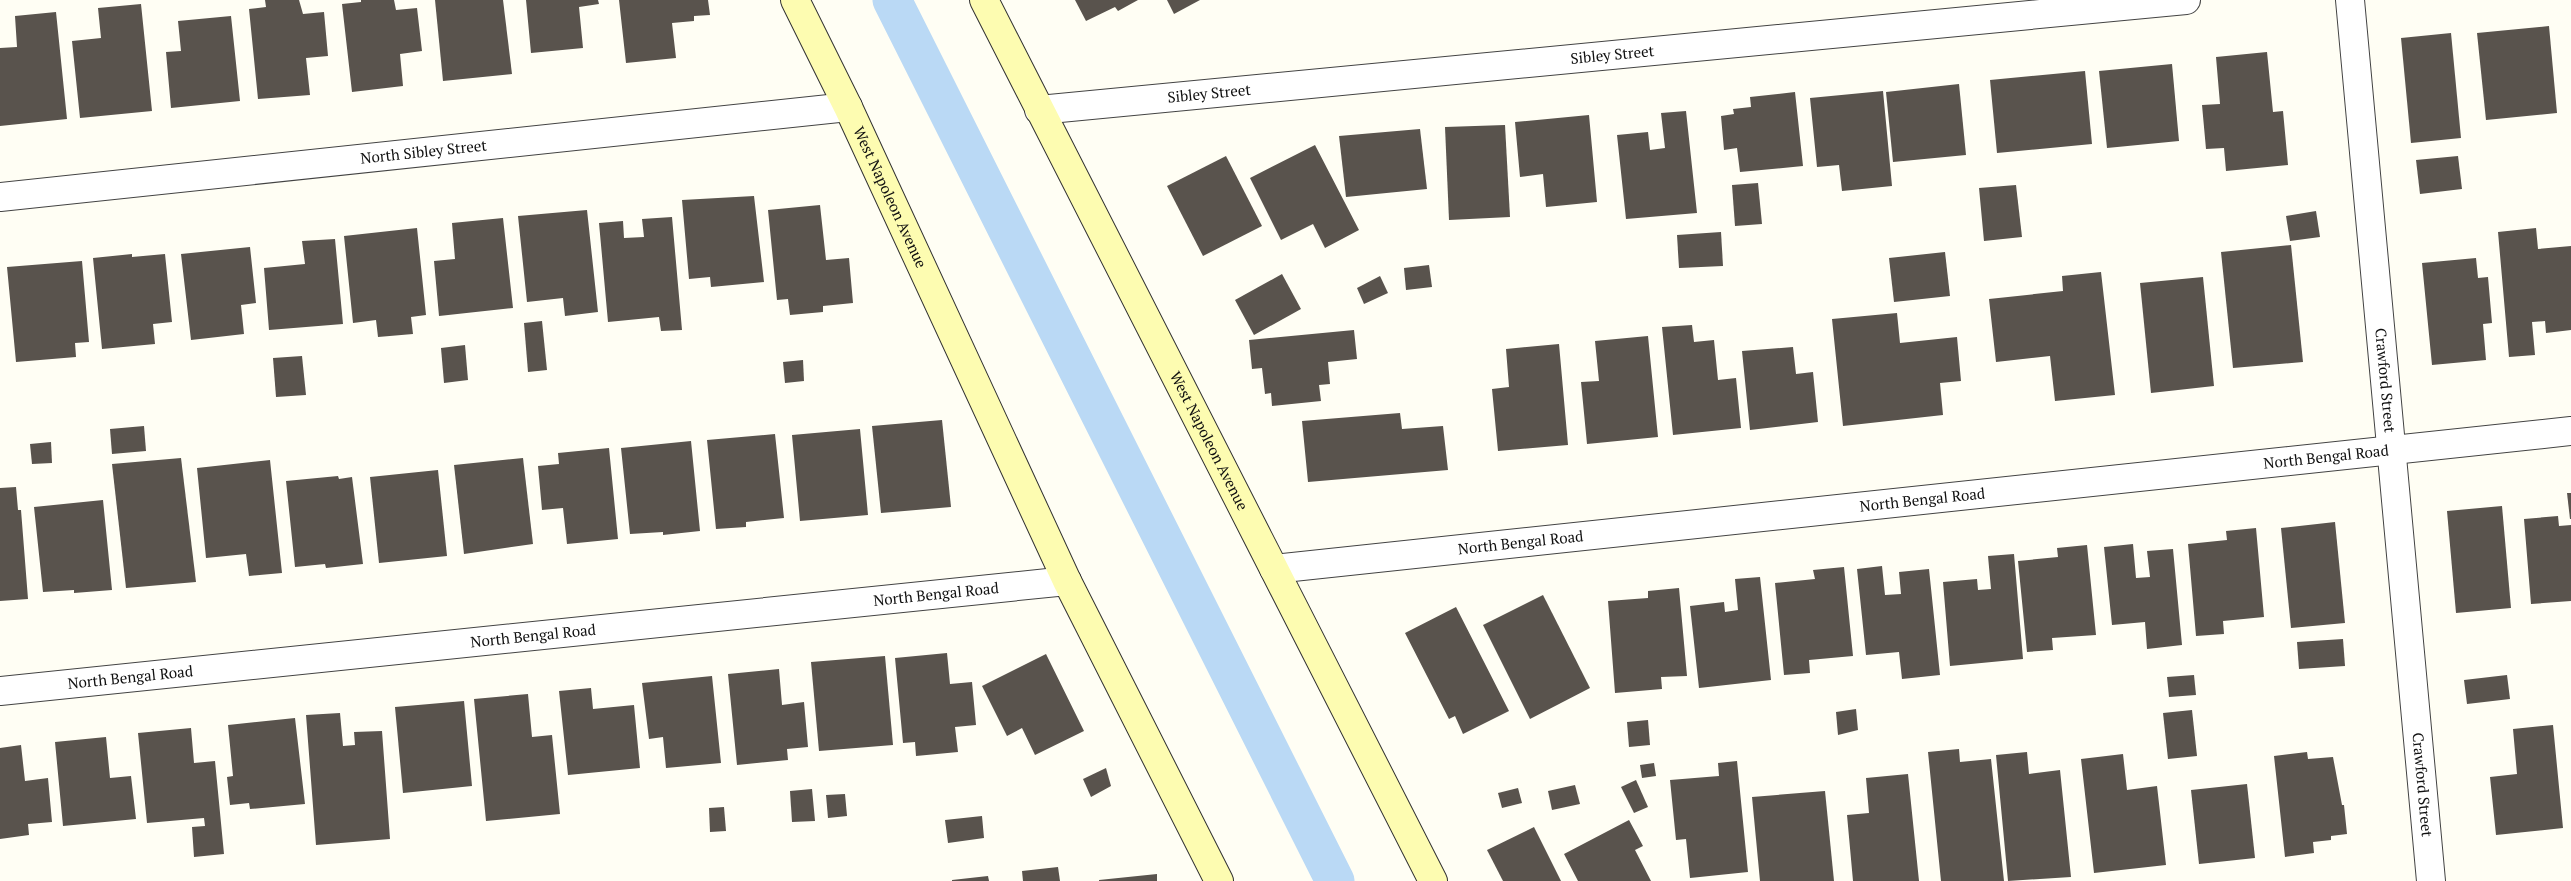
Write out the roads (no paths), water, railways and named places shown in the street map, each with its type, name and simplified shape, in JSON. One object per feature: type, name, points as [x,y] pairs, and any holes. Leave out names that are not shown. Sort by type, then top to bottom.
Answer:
[{"type":"main road","name":"West Napoleon Avenue","points":[[794,0],[848,107],[1068,581],[1219,881]]},
{"type":"main road","name":"West Napoleon Avenue","points":[[984,0],[1433,881]]},
{"type":"street","name":"Sibley Street","points":[[1039,110],[2186,0]]},
{"type":"street","name":"Crawford Street","points":[[2350,0],[2431,881]]},
{"type":"street","name":"North Sibley Street","points":[[0,197],[848,107]]},
{"type":"street","name":"North Bengal Road","points":[[1274,569],[2571,431]]},
{"type":"street","name":"North Bengal Road","points":[[0,691],[1068,581]]},
{"type":"waterway","points":[[892,0],[1335,881]]}]
